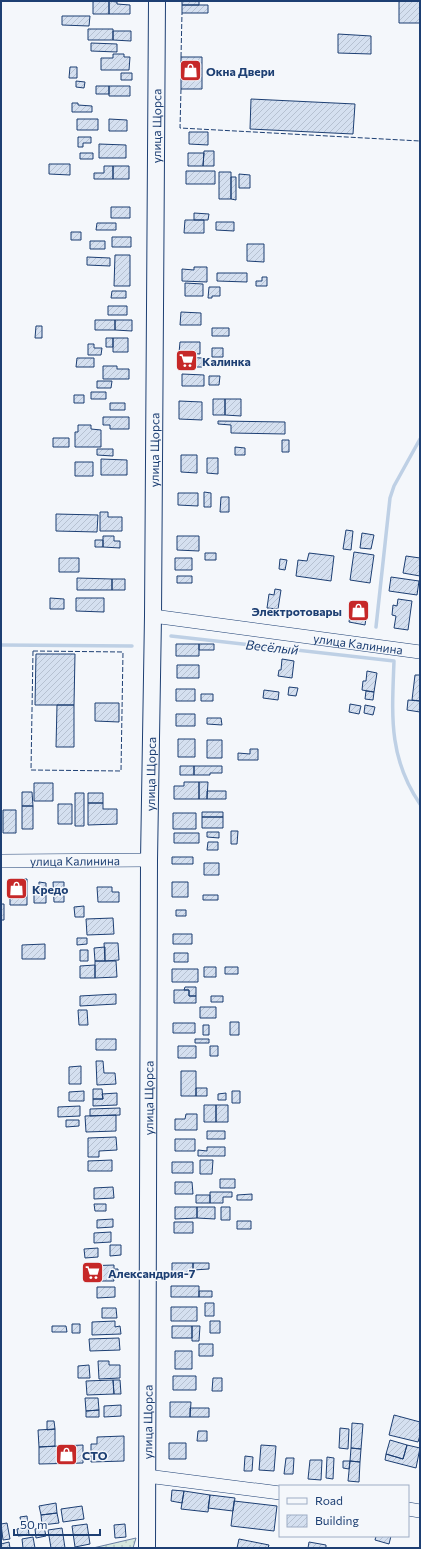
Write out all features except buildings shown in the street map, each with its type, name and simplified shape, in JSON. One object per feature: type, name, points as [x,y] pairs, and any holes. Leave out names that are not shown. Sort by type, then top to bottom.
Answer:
[{"type":"main road","name":"улица Щорса","points":[[147,1548],[149,860],[153,616],[157,1]]},
{"type":"main road","points":[[138,1548],[147,1526]]},
{"type":"street","name":"улица Калинина","points":[[153,616],[420,652]]},
{"type":"street","name":"улица Калинина","points":[[1,861],[149,860]]},
{"type":"street","points":[[147,1476],[279,1493]]},
{"type":"street","points":[[409,1509],[420,1511]]},
{"type":"shaded area","points":[[136,1538],[133,1548],[93,1548]]},
{"type":"waterway","points":[[376,627],[390,498],[394,486],[420,439]]},
{"type":"waterway","name":"Весёлый","points":[[171,636],[394,661],[393,718],[397,752],[402,769],[420,804]]},
{"type":"waterway","name":"Весёлый","points":[[1,645],[132,646]]},
{"type":"fence","points":[[181,57],[182,13]]},
{"type":"fence","points":[[181,89],[180,128],[420,141]]},
{"type":"fence","points":[[33,651],[123,652],[121,771],[31,770],[33,651]]},
{"type":"place","name":"Окна Двери","points":[[191,71]]},
{"type":"place","name":"Калинка","points":[[187,361]]},
{"type":"place","name":"Электротовары","points":[[358,611]]},
{"type":"place","name":"Кредо","points":[[17,889]]},
{"type":"place","name":"Александрия-7","points":[[92,1273]]},
{"type":"place","name":"СТО","points":[[66,1455]]}]
